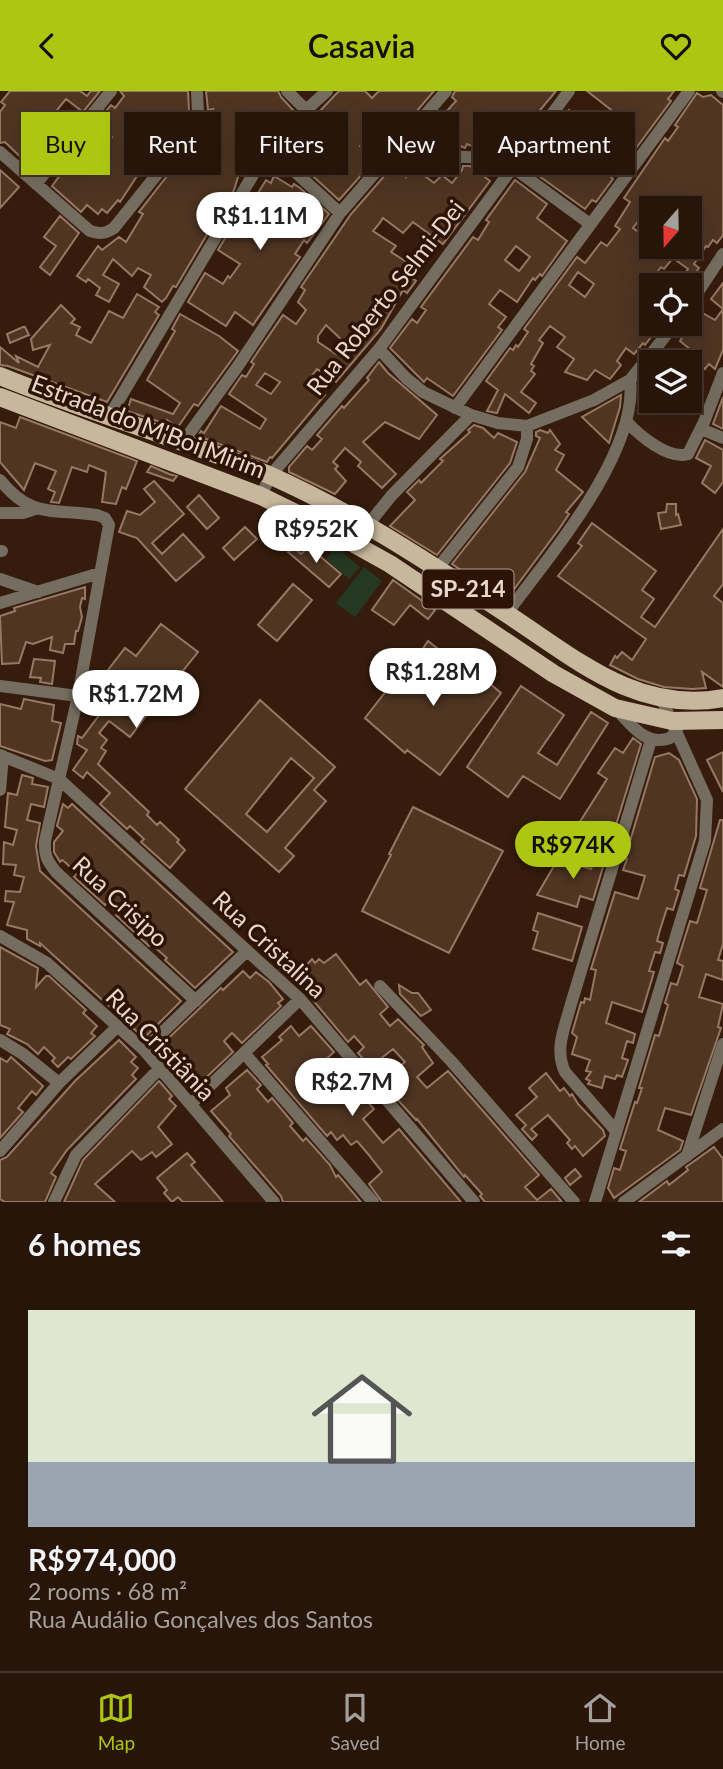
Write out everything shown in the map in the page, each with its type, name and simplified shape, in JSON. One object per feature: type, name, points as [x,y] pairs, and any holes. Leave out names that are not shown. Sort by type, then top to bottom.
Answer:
[{"type":"main road","name":"Estrada do M'Boi Mirim","points":[[0,376],[270,476],[367,526],[610,682],[661,698],[683,701],[723,698]]},
{"type":"main road","name":"Estrada do M'Boi Mirim","points":[[0,397],[261,496],[334,532],[390,564],[554,674],[615,708],[675,726],[723,720]]},
{"type":"street","points":[[36,184],[111,91]]},
{"type":"street","points":[[0,152],[90,231],[101,234],[114,228],[190,133],[198,114],[197,91]]},
{"type":"street","points":[[288,91],[306,110],[327,91]]},
{"type":"street","points":[[428,112],[446,91]]},
{"type":"street","name":"Rua Roberto Selmi-Dei","points":[[554,112],[569,91]]},
{"type":"street","points":[[455,408],[689,91]]},
{"type":"street","points":[[110,415],[253,175]]},
{"type":"street","points":[[299,175],[341,213]]},
{"type":"street","points":[[183,442],[246,355],[341,213],[373,175]]},
{"type":"street","name":"Rua Roberto Selmi-Dei","points":[[261,496],[270,476],[379,349],[507,175]]},
{"type":"street","points":[[524,175],[590,224]]},
{"type":"street","points":[[702,286],[723,254]]},
{"type":"street","points":[[379,349],[423,392],[471,415],[498,423],[527,426],[594,400],[630,380],[665,336]]},
{"type":"street","points":[[626,421],[648,441],[682,456],[692,449],[723,373]]},
{"type":"street","points":[[506,613],[601,480],[626,421],[630,380]]},
{"type":"street","points":[[367,526],[393,495],[471,415]]},
{"type":"street","points":[[437,569],[518,467],[527,439],[527,426]]},
{"type":"street","points":[[701,429],[723,438]]},
{"type":"street","points":[[0,480],[25,504],[36,509],[97,515],[105,518],[109,525],[78,696],[59,779]]},
{"type":"street","points":[[0,507],[6,501],[9,491]]},
{"type":"street","points":[[0,513],[23,513],[36,509]]},
{"type":"street","points":[[0,603],[100,573]]},
{"type":"street","points":[[0,579],[38,592]]},
{"type":"street","points":[[0,686],[78,696]]},
{"type":"street","points":[[595,1202],[705,841],[707,800],[661,698]]},
{"type":"street","points":[[615,708],[641,734],[651,740],[670,739],[675,726]]},
{"type":"street","points":[[616,1131],[565,1072],[560,1061],[560,1049],[651,740]]},
{"type":"street","points":[[0,790],[2,755]]},
{"type":"street","name":"Rua Cristalina","points":[[2,755],[59,779],[300,999],[474,1202]]},
{"type":"street","name":"Rua Crisipo","points":[[59,779],[45,841],[46,861],[196,1001]]},
{"type":"street","points":[[581,836],[618,849]]},
{"type":"street","name":"Rua Cristiânia","points":[[0,936],[47,963],[144,1050],[274,1202]]},
{"type":"street","points":[[144,1050],[247,951]]},
{"type":"street","points":[[380,986],[452,1061],[574,1202]]},
{"type":"street","points":[[191,1104],[300,999]]},
{"type":"street","points":[[0,1151],[59,1083],[117,1027]]},
{"type":"street","points":[[0,1040],[23,1054],[59,1083]]},
{"type":"street","points":[[687,1156],[723,1045]]},
{"type":"street","points":[[244,1054],[373,1202]]},
{"type":"street","points":[[54,1202],[76,1155],[160,1068]]},
{"type":"street","points":[[624,1202],[723,1129]]},
{"type":"green space","points":[[336,547],[360,567],[349,579],[326,559]]},
{"type":"green space","points":[[364,567],[382,581],[355,617],[336,603]]},
{"type":"building","points":[[10,91],[80,91],[87,96],[91,91],[100,91],[83,112],[66,99],[57,110],[60,112],[21,112],[21,157],[5,142],[0,143],[0,112],[5,105],[1,102]]},
{"type":"building","points":[[120,91],[188,91],[189,111],[124,112],[124,175],[138,175],[120,202],[118,200],[107,213],[102,209],[98,214],[87,205],[81,212],[52,186],[60,175],[110,175],[112,137],[110,112],[105,112],[111,105],[115,108],[124,96]]},
{"type":"building","points":[[206,91],[278,91],[293,110],[235,112],[235,175],[239,175],[234,190],[220,212],[216,210],[207,223],[212,226],[176,287],[173,286],[162,302],[144,287],[151,275],[138,268],[132,276],[113,259],[103,275],[119,284],[109,302],[96,295],[100,288],[88,279],[86,282],[77,276],[98,246],[102,250],[119,237],[126,242],[143,214],[139,212],[168,175],[221,175],[221,112],[208,110]]},
{"type":"building","points":[[339,91],[365,91],[372,98],[379,91],[434,91],[416,112],[362,112],[362,174],[339,200],[312,175],[348,175],[348,112],[319,112]]},
{"type":"building","points":[[455,91],[556,91],[538,112],[473,112],[473,146],[467,144],[465,148],[459,145],[459,112],[446,112],[456,101],[452,97]]},
{"type":"building","points":[[587,91],[674,91],[668,99],[671,101],[635,149],[635,112],[614,112]]},
{"type":"building","points":[[697,93],[703,97],[711,95],[723,105],[723,235],[717,243],[713,240],[702,252],[702,196],[639,196],[639,220],[633,228],[639,232],[639,259],[672,259],[656,273],[639,273],[639,336],[652,336],[634,354],[626,348],[617,361],[621,365],[610,379],[595,370],[587,380],[565,372],[574,359],[557,347],[565,337],[550,326],[539,340],[543,343],[531,364],[534,366],[531,371],[535,374],[521,392],[536,403],[529,413],[505,394],[497,413],[487,411],[498,390],[486,381],[510,348],[513,350],[516,345],[518,347],[528,332],[524,329],[577,257],[585,263],[601,242],[607,246],[620,229],[615,226],[630,202],[624,198],[665,138],[668,141],[678,127],[675,125]],"holes":[[[578,272],[594,284],[585,297],[569,285]]]},
{"type":"building","points":[[463,166],[470,166],[473,168],[473,175],[482,175],[490,181],[443,244],[413,222],[403,233],[383,218],[373,231],[396,246],[391,252],[416,268],[411,277],[416,281],[407,293],[403,290],[381,329],[336,382],[317,369],[307,382],[325,395],[272,458],[267,462],[198,436],[201,431],[204,433],[221,406],[260,429],[266,419],[229,394],[242,375],[246,377],[254,364],[251,362],[283,315],[296,324],[306,310],[298,302],[305,290],[301,287],[351,214],[385,175],[424,175],[434,183],[442,175],[452,183]],"holes":[[[326,325],[345,343],[336,354],[318,342],[318,336]],[[265,373],[280,382],[271,394],[256,385]]]},
{"type":"building","points":[[0,170],[19,187],[0,208]]},
{"type":"building","points":[[538,175],[612,175],[613,179],[596,202],[592,200],[585,209]]},
{"type":"building","points":[[274,176],[292,187],[294,184],[300,188],[329,214],[307,243],[304,240],[295,254],[300,257],[253,325],[235,312],[226,326],[188,302],[205,273],[223,284],[240,264],[218,250],[249,198],[255,198],[266,180],[271,183]]},
{"type":"building","points":[[515,180],[547,204],[537,218],[567,241],[542,276],[540,274],[535,280],[533,278],[517,302],[500,290],[489,304],[506,317],[498,327],[502,330],[453,396],[427,378],[424,382],[390,348],[412,319],[417,323],[426,310],[421,307],[473,237],[478,240],[489,222],[486,220]],"holes":[[[516,246],[530,257],[519,271],[505,260]]]},
{"type":"building","points":[[60,216],[79,233],[50,275],[40,267],[56,246],[44,237]]},
{"type":"building","points":[[674,259],[697,259],[694,264],[699,268],[695,273],[685,273],[688,269]]},
{"type":"building","points":[[723,283],[723,309],[711,299]]},
{"type":"building","points":[[137,294],[159,307],[155,312],[159,315],[107,402],[0,365],[0,347],[19,363],[16,356],[38,367],[50,345],[33,350],[31,339],[61,305],[75,319],[71,323],[80,327],[76,335],[91,343],[109,311],[123,318]]},
{"type":"building","points":[[723,309],[723,350],[715,369],[709,364],[705,369],[702,367],[702,350],[691,350],[680,341],[683,336],[702,336],[702,313],[715,320]]},
{"type":"building","points":[[180,314],[219,336],[238,351],[198,406],[194,404],[178,427],[167,420],[166,424],[127,411],[131,399],[173,414],[180,403],[147,380],[175,331],[172,329]]},
{"type":"building","points":[[23,327],[29,335],[10,343],[7,334]]},
{"type":"building","points":[[379,362],[437,415],[419,439],[385,422],[363,442],[396,474],[382,488],[358,466],[361,462],[345,448],[333,462],[338,466],[335,469],[346,481],[335,494],[289,472],[289,467],[307,446],[312,450],[322,439],[317,435],[369,380],[367,378]]},
{"type":"building","points":[[621,395],[620,407],[609,443],[582,417]]},
{"type":"building","points":[[723,397],[723,429],[713,424]]},
{"type":"building","points":[[20,417],[137,461],[126,489],[122,487],[116,504],[102,502],[106,472],[89,465],[87,472],[72,467],[59,503],[51,502],[55,492],[48,489],[56,471],[35,463],[24,490],[0,462],[0,422],[16,428]]},
{"type":"building","points":[[474,425],[483,428],[494,438],[498,433],[517,442],[510,463],[437,555],[390,526],[415,500],[407,492],[419,480],[421,483],[443,461],[440,459],[470,432],[468,430]]},
{"type":"building","points":[[540,430],[548,433],[550,430],[560,444],[555,450],[564,455],[556,470],[583,492],[566,512],[569,514],[559,529],[506,600],[452,564],[525,472],[540,438],[536,436],[536,432]]},
{"type":"building","points":[[705,440],[723,450],[723,482],[715,493],[702,483],[711,466],[696,458]]},
{"type":"building","points":[[151,466],[177,476],[173,481],[147,472]]},
{"type":"building","points":[[154,481],[184,514],[152,543],[162,554],[183,534],[204,557],[176,581],[137,538],[119,532],[127,511],[140,515],[155,502],[144,489]]},
{"type":"building","points":[[199,495],[219,518],[207,529],[187,507]]},
{"type":"building","points":[[667,504],[676,504],[676,515],[678,514],[681,525],[661,529],[658,513],[666,512]]},
{"type":"building","points":[[288,522],[300,528],[289,540],[280,532]]},
{"type":"building","points":[[592,523],[656,571],[642,590],[654,599],[641,617],[655,627],[723,529],[723,584],[714,596],[723,603],[723,687],[702,672],[706,688],[664,687],[638,679],[610,665],[615,656],[617,658],[622,652],[632,660],[646,639],[558,576],[582,546],[578,543]]},
{"type":"building","points":[[245,527],[257,539],[234,560],[223,548]]},
{"type":"building","points":[[312,544],[316,548],[314,551],[341,574],[329,587],[288,552],[293,547],[301,554]]},
{"type":"building","points":[[393,580],[435,610],[428,619],[410,605],[394,625],[372,610]]},
{"type":"building","points":[[293,584],[312,600],[277,641],[258,625]]},
{"type":"building","points":[[85,587],[85,599],[82,598],[80,607],[82,617],[74,644],[65,644],[63,653],[50,650],[52,637],[33,644],[26,642],[19,663],[2,664],[0,616],[15,611],[14,608]]},
{"type":"building","points":[[161,624],[198,652],[178,677],[176,676],[130,737],[109,721],[99,733],[107,740],[101,748],[106,751],[98,764],[149,812],[147,815],[157,825],[160,822],[179,840],[177,842],[185,850],[170,868],[141,842],[144,839],[130,826],[127,829],[100,804],[110,793],[87,772],[83,778],[73,770],[87,750],[77,744],[78,736],[82,738],[121,679],[108,670],[125,648],[136,656]]},
{"type":"building","points":[[428,641],[474,677],[477,673],[501,693],[440,775],[407,750],[405,753],[365,718],[412,658],[416,659]]},
{"type":"building","points":[[34,659],[55,661],[52,684],[40,682],[41,678],[30,677]]},
{"type":"building","points":[[521,686],[564,715],[538,753],[557,765],[591,712],[608,723],[560,799],[523,776],[508,797],[467,767]]},
{"type":"building","points":[[24,699],[54,705],[52,721],[61,723],[52,760],[45,761],[0,746],[0,704],[21,709]]},
{"type":"building","points":[[260,700],[335,767],[314,790],[326,801],[285,848],[294,856],[279,872],[185,789]],"holes":[[[291,758],[314,778],[267,832],[246,814]]]},
{"type":"building","points":[[633,738],[641,744],[612,838],[584,828],[576,828],[607,779],[598,773],[615,748],[623,753]]},
{"type":"building","points":[[723,752],[723,792],[707,760]]},
{"type":"building","points":[[669,753],[679,760],[697,799],[696,836],[684,876],[679,875],[675,889],[679,891],[673,910],[667,908],[660,930],[657,941],[663,943],[660,953],[655,952],[649,971],[654,972],[642,1012],[612,1002],[606,1023],[635,1034],[633,1043],[627,1041],[622,1058],[628,1060],[622,1077],[617,1075],[615,1079],[605,1076],[602,1088],[588,1084],[590,1081],[586,1079],[591,1072],[586,1071],[590,1060],[572,1054],[577,1037],[572,1033],[581,1002],[584,1003],[585,998],[590,1000],[596,970],[591,969],[615,892],[638,899],[645,876],[623,870],[627,859],[625,858],[655,757]]},
{"type":"building","points":[[22,775],[33,778],[32,784],[48,787],[44,807],[31,804],[27,820],[40,823],[36,846],[40,871],[181,1001],[144,1038],[40,943],[40,946],[27,939],[27,930],[7,925],[14,902],[5,901],[6,891],[20,892],[24,877],[14,875],[16,865],[3,864],[4,842],[13,845],[17,830],[5,827],[8,793],[17,795]]},
{"type":"building","points":[[63,804],[68,808],[72,804],[233,952],[195,988],[165,960],[167,958],[151,944],[149,946],[107,903],[105,905],[74,877],[77,874],[66,863],[62,860],[60,862],[54,852],[54,842],[63,831],[57,826]]},
{"type":"building","points":[[413,807],[503,851],[449,953],[362,911]]},
{"type":"building","points":[[720,820],[723,820],[723,944],[718,960],[723,961],[723,980],[706,974],[699,997],[723,1004],[718,1027],[721,1028],[691,1115],[665,1108],[658,1130],[683,1141],[680,1150],[614,1198],[608,1188],[614,1168],[620,1170],[626,1151],[620,1149],[642,1088],[639,1088],[655,1035],[659,1036],[671,983],[677,985],[683,966],[677,963],[690,921],[697,923],[707,890],[700,888]]},
{"type":"building","points":[[598,851],[607,854],[593,900],[580,896],[577,907],[537,895],[561,854],[570,858],[568,862],[591,869]]},
{"type":"building","points":[[538,913],[582,927],[572,961],[533,949],[538,932],[533,930]]},
{"type":"building","points":[[0,947],[38,968],[36,987],[49,976],[86,1010],[83,1013],[97,1026],[91,1033],[95,1036],[71,1059],[68,1057],[58,1067],[52,1061],[55,1058],[44,1047],[38,1054],[27,1044],[7,1034],[10,1029],[0,1025]]},
{"type":"building","points":[[336,954],[360,985],[366,980],[388,1007],[380,1014],[390,1026],[398,1019],[424,1045],[422,1047],[433,1063],[417,1077],[427,1088],[448,1071],[539,1175],[525,1187],[537,1200],[551,1189],[562,1202],[485,1202],[480,1196],[482,1194],[397,1099],[401,1095],[386,1078],[405,1062],[393,1049],[370,1067],[358,1053],[364,1047],[354,1036],[348,1042],[307,993],[276,966],[285,956],[302,970],[312,959],[315,963],[319,959],[324,963]]},
{"type":"building","points":[[243,971],[250,978],[256,972],[269,982],[283,999],[278,1003],[281,1006],[242,1043],[232,1033],[224,1041],[233,1052],[195,1088],[192,1085],[188,1088],[157,1049],[221,988],[223,990]]},
{"type":"building","points":[[399,985],[412,993],[418,993],[431,1010],[421,1016],[400,994]]},
{"type":"building","points":[[291,1026],[299,1036],[311,1026],[334,1052],[324,1061],[334,1074],[344,1065],[372,1097],[367,1101],[374,1109],[363,1119],[383,1143],[399,1129],[461,1202],[382,1202],[369,1184],[382,1172],[357,1141],[351,1145],[343,1135],[337,1140],[331,1132],[327,1136],[266,1065],[268,1064],[262,1057],[282,1040],[279,1037]]},
{"type":"building","points":[[119,1040],[136,1057],[131,1062],[138,1068],[132,1075],[136,1079],[67,1150],[51,1173],[56,1177],[45,1202],[5,1202],[0,1199],[0,1160],[7,1157],[75,1081]]},
{"type":"building","points":[[11,1057],[43,1086],[36,1095],[32,1091],[18,1108],[23,1112],[0,1138],[0,1058],[7,1062]]},
{"type":"building","points":[[247,1070],[261,1085],[257,1089],[268,1102],[272,1098],[293,1123],[290,1126],[303,1141],[306,1138],[330,1165],[336,1177],[338,1175],[361,1202],[283,1202],[281,1196],[211,1111],[230,1095],[226,1088]]},
{"type":"building","points":[[546,1073],[560,1091],[564,1088],[570,1096],[572,1094],[603,1130],[605,1136],[583,1156],[575,1146],[572,1149],[567,1143],[570,1140],[548,1115],[531,1129],[537,1135],[532,1140],[522,1129],[526,1125],[516,1115],[537,1097],[529,1088]]},
{"type":"building","points":[[159,1081],[172,1096],[169,1099],[176,1106],[158,1127],[172,1144],[156,1157],[152,1152],[141,1160],[132,1151],[95,1184],[115,1202],[64,1202],[83,1160]]},
{"type":"building","points":[[714,1147],[723,1159],[723,1202],[639,1202],[667,1181],[669,1185],[688,1170],[686,1167]]},
{"type":"building","points":[[187,1153],[195,1162],[191,1165],[223,1202],[183,1202],[178,1197],[172,1202],[164,1193],[167,1190],[157,1178]]},
{"type":"building","points":[[575,1169],[581,1176],[570,1185],[565,1178]]}]
